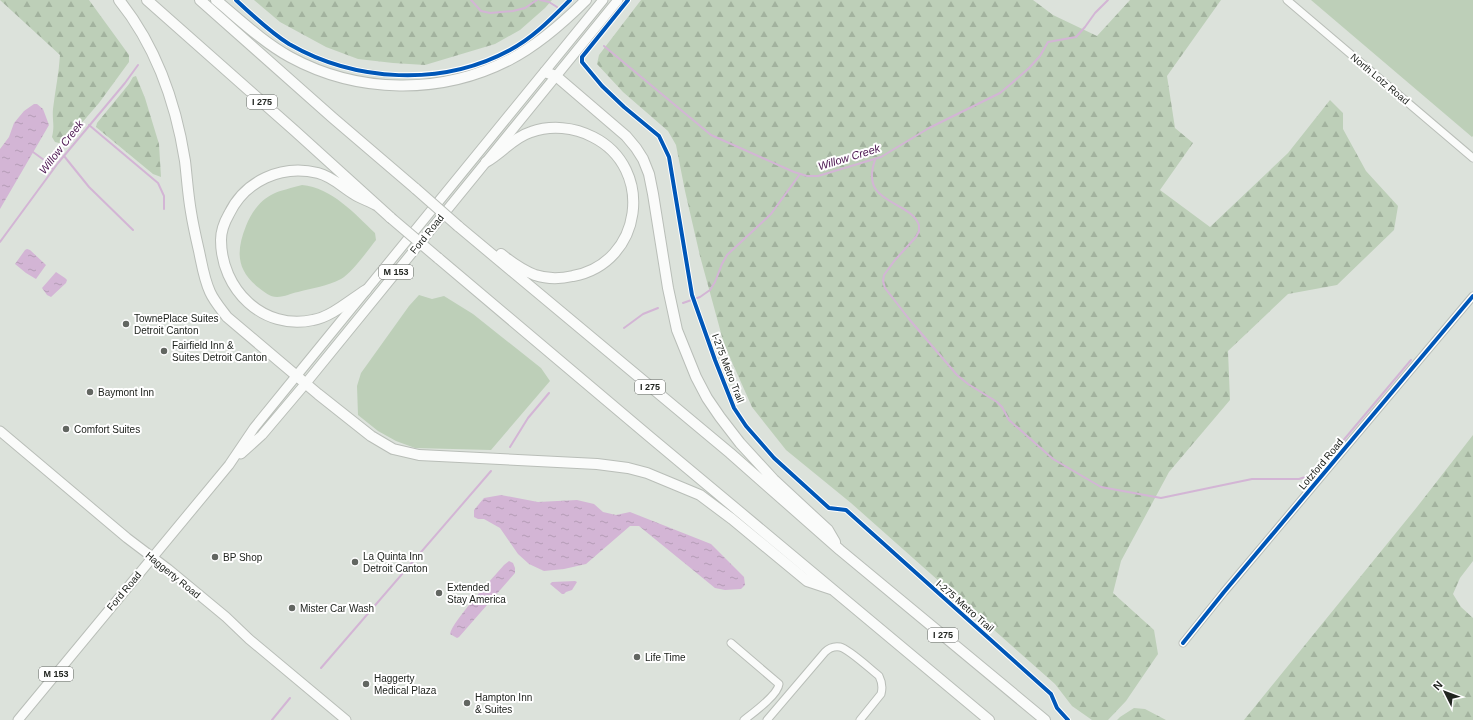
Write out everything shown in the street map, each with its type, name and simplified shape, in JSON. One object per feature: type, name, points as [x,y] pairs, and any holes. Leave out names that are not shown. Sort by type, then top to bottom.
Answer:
[{"type":"highway","points":[[119,0],[143,36],[169,92],[180,133],[191,212],[197,242],[205,278],[210,292],[218,306],[228,317],[296,375],[371,436],[394,449],[406,453],[419,455],[612,465],[647,473],[666,480],[700,495],[732,519],[807,581],[831,589]]},
{"type":"highway","name":"I 275","points":[[147,0],[391,218],[831,589],[989,720]]},
{"type":"highway","name":"I 275","points":[[200,0],[467,234],[730,453],[840,550],[1045,720]]},
{"type":"highway","points":[[216,0],[263,39],[292,58],[332,75],[358,81],[392,86],[426,85],[447,81],[470,75],[509,60],[548,35],[569,18],[586,0]]},
{"type":"highway","points":[[545,72],[556,76],[626,136],[643,159],[649,174],[653,194],[668,288],[677,330],[693,371],[720,417],[740,443],[774,480],[828,530],[840,550]]},
{"type":"highway","points":[[467,234],[481,239],[524,270],[545,277],[567,278],[588,272],[608,259],[622,244],[631,224],[634,202],[633,191],[626,169],[607,145],[588,134],[558,128],[532,132],[515,140],[497,156],[486,162]]},
{"type":"highway","points":[[366,290],[325,316],[313,320],[289,321],[270,316],[251,306],[240,295],[232,283],[223,258],[221,239],[227,217],[233,205],[242,194],[253,184],[280,172],[298,171],[318,173],[340,183],[359,197],[376,205]]},
{"type":"main road","name":"Ford Road","points":[[18,720],[231,462],[254,428],[296,375],[603,0]]},
{"type":"main road","name":"Ford Road","points":[[231,462],[262,435],[306,383],[618,0]]},
{"type":"main road","name":"Haggerty Road","points":[[0,431],[127,538],[153,557],[226,617],[249,639],[346,720]]},
{"type":"street","name":"North Lotz Road","points":[[1287,0],[1473,158]]},
{"type":"street","name":"Lotzford Road","points":[[1183,643],[1219,598],[1473,296]]},
{"type":"street","points":[[731,643],[779,684],[779,687],[768,700],[757,711],[744,720]]},
{"type":"street","points":[[767,720],[825,652],[832,648],[841,648],[846,650],[879,676],[881,680],[881,694],[860,720]]},
{"type":"green space","points":[[0,0],[89,0],[129,55],[129,62],[99,103],[67,140],[59,143],[55,142],[52,137],[53,109],[60,55]]},
{"type":"green space","points":[[254,0],[552,0],[520,30],[495,44],[425,65],[358,59],[326,47],[280,22]]},
{"type":"green space","points":[[641,0],[1033,0],[1053,15],[1097,36],[1130,0],[1221,0],[1167,76],[1175,128],[1193,143],[1160,190],[1210,227],[1288,153],[1330,100],[1343,113],[1343,129],[1366,171],[1398,206],[1394,230],[1337,285],[1288,294],[1228,351],[1230,400],[1169,472],[1121,561],[1113,593],[1154,630],[1158,654],[1126,701],[1108,720],[1092,720],[1072,706],[1055,684],[851,503],[786,450],[752,407],[724,344],[700,256],[676,145],[668,131],[623,92],[597,64],[599,55]]},
{"type":"green space","points":[[1311,0],[1473,0],[1473,136],[1472,137]]},
{"type":"green space","points":[[136,76],[145,98],[159,144],[161,177],[153,174],[96,127],[97,123],[133,77]]},
{"type":"green space","points":[[302,185],[313,187],[333,196],[359,217],[375,233],[376,240],[355,267],[341,279],[325,285],[283,296],[272,296],[267,294],[251,281],[242,267],[240,252],[243,235],[250,216],[256,207],[264,200],[283,190]]},
{"type":"green space","points":[[419,295],[432,299],[444,296],[473,314],[541,368],[550,381],[491,450],[415,448],[396,441],[378,431],[358,415],[357,386],[361,373],[409,306]]},
{"type":"green space","points":[[1473,435],[1473,561],[1460,578],[1453,594],[1461,607],[1473,618],[1473,720],[1244,720],[1417,507]]},
{"type":"green space","points":[[1134,708],[1145,709],[1166,720],[1117,720]]},
{"type":"water","points":[[34,104],[37,104],[43,109],[49,125],[0,209],[0,149],[9,137],[14,123],[24,111]]},
{"type":"water","points":[[27,249],[46,265],[36,279],[15,264]]},
{"type":"water","points":[[56,272],[67,280],[66,283],[51,297],[47,295],[42,288]]},
{"type":"water","points":[[501,495],[538,502],[577,500],[594,504],[603,512],[616,515],[630,512],[711,544],[744,577],[745,585],[741,589],[725,590],[715,588],[639,526],[630,526],[586,564],[564,569],[544,571],[529,564],[518,554],[500,528],[484,519],[474,517],[474,510],[484,498]]},
{"type":"water","points":[[509,561],[513,563],[515,573],[459,637],[457,638],[450,634],[458,619],[466,609]]},
{"type":"water","points":[[552,582],[577,582],[572,590],[564,594],[550,584]]},
{"type":"waterway","name":"Willow Creek","points":[[471,0],[481,11],[490,13],[513,11],[525,8],[537,0]]},
{"type":"waterway","name":"Willow Creek","points":[[540,0],[549,2],[557,7]]},
{"type":"waterway","name":"Willow Creek","points":[[604,46],[711,135],[794,172],[807,176],[818,176],[881,157],[929,128],[1000,93],[1029,68],[1040,56],[1048,42],[1076,37],[1095,13],[1108,0]]},
{"type":"waterway","name":"Willow Creek","points":[[0,242],[58,163],[125,83],[138,65]]},
{"type":"waterway","points":[[89,125],[158,183],[164,196],[164,209]]},
{"type":"waterway","points":[[33,152],[53,169]]},
{"type":"waterway","points":[[64,156],[89,187],[133,230]]},
{"type":"waterway","points":[[875,160],[872,175],[874,185],[879,193],[887,200],[906,210],[914,217],[919,225],[919,231],[916,237],[895,260],[884,275],[883,281],[885,288],[909,319],[957,375],[968,384],[997,402],[1002,407],[1009,420],[1053,459],[1101,487],[1161,498],[1252,479],[1299,479],[1315,474],[1411,360]]},
{"type":"waterway","points":[[683,303],[700,297],[710,290],[727,255],[771,214],[800,174]]},
{"type":"waterway","points":[[624,328],[643,314],[658,308]]},
{"type":"waterway","points":[[510,447],[528,418],[549,393]]},
{"type":"waterway","points":[[321,668],[491,471]]},
{"type":"waterway","points":[[272,720],[290,698]]},
{"type":"cycle path","points":[[236,0],[261,23],[282,39],[315,57],[342,66],[370,72],[399,75],[428,74],[456,70],[484,62],[510,50],[526,40],[542,28],[570,0]]},
{"type":"cycle path","name":"I-275 Metro Trail","points":[[628,0],[582,57],[582,62],[602,86],[624,107],[659,136],[669,157],[692,295],[734,408],[746,426],[774,458],[829,508],[846,510],[1051,694],[1057,708],[1068,720]]},
{"type":"cycle path","points":[[1183,643],[1224,592],[1473,296]]},
{"type":"place","name":"TownePlace Suites Detroit Canton","points":[[126,324]]},
{"type":"place","name":"Fairfield Inn & Suites Detroit Canton","points":[[164,351]]},
{"type":"place","name":"Baymont Inn","points":[[90,392]]},
{"type":"place","name":"Comfort Suites","points":[[66,429]]},
{"type":"place","name":"BP Shop","points":[[215,557]]},
{"type":"place","name":"La Quinta Inn Detroit Canton","points":[[355,562]]},
{"type":"place","name":"Extended Stay America","points":[[439,593]]},
{"type":"place","name":"Mister Car Wash","points":[[292,608]]},
{"type":"place","name":"Life Time","points":[[637,657]]},
{"type":"place","name":"Haggerty Medical Plaza","points":[[366,684]]},
{"type":"place","name":"Hampton Inn & Suites","points":[[467,703]]}]
